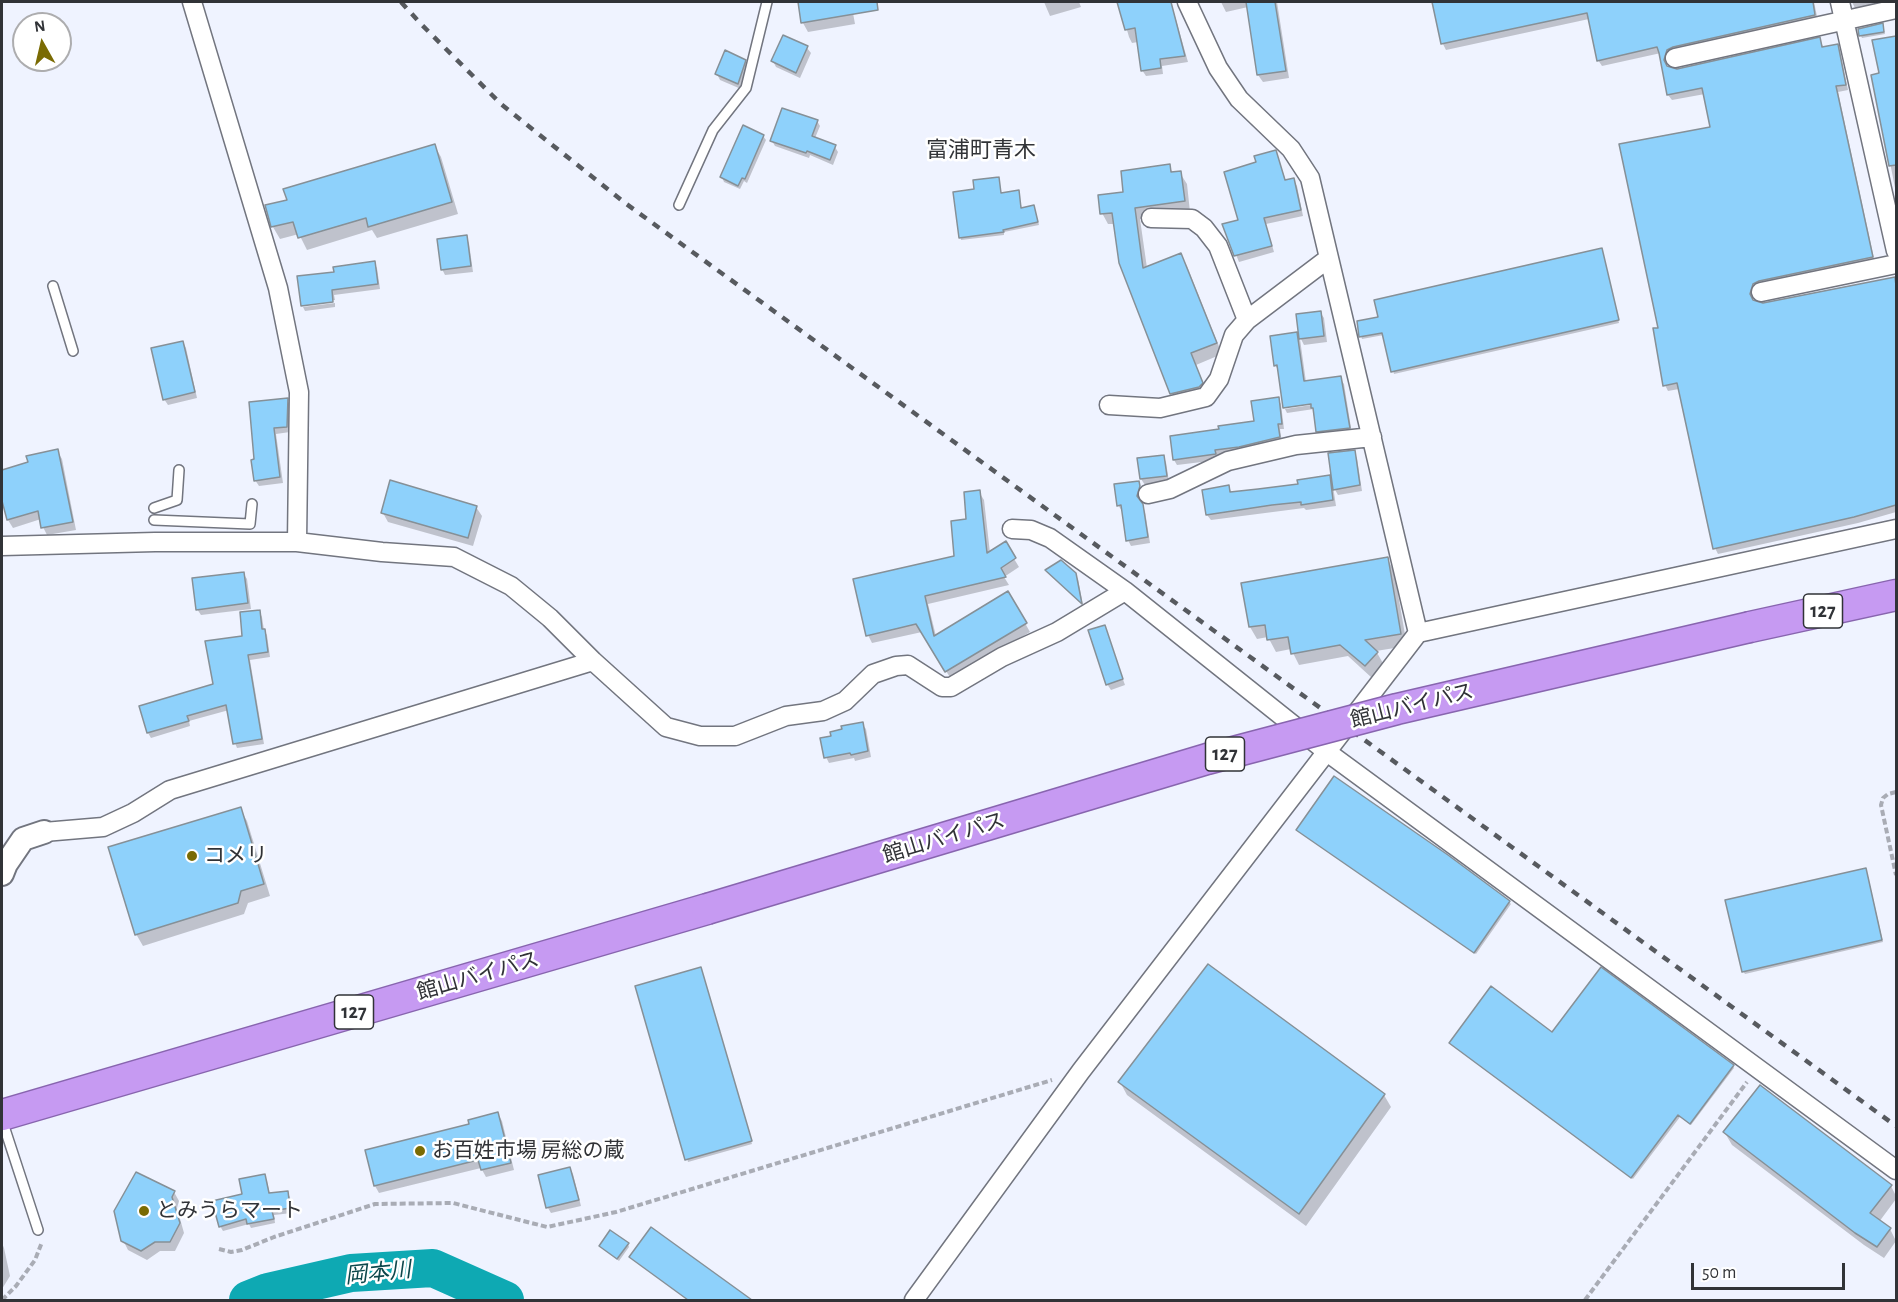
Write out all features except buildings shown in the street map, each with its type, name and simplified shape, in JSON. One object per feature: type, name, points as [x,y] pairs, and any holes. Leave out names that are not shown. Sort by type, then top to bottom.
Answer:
[{"type":"highway","name":"館山バイパス","points":[[2,1117],[1218,756],[1396,709],[1750,627],[1896,596]]},
{"type":"street","points":[[192,2],[278,288],[298,392],[297,542]]},
{"type":"street","points":[[1187,2],[1218,68],[1239,99],[1291,149],[1310,178],[1418,633]]},
{"type":"street","points":[[1840,2],[1896,251]]},
{"type":"street","points":[[1675,58],[1896,9]]},
{"type":"street","points":[[1151,218],[1192,219],[1204,228],[1218,246],[1247,320]]},
{"type":"street","points":[[1109,405],[1160,408],[1206,397],[1219,379],[1234,335],[1247,320],[1329,258]]},
{"type":"street","points":[[1761,292],[1896,264]]},
{"type":"street","points":[[1148,494],[1170,489],[1227,461],[1296,445],[1372,437]]},
{"type":"street","points":[[1012,529],[1031,530],[1050,538],[1125,591],[1327,752],[1896,1170]]},
{"type":"street","points":[[914,1300],[1081,1071],[1418,633],[1896,529]]},
{"type":"street","points":[[2,546],[154,542],[297,542],[382,552],[454,557],[511,586],[550,618],[666,728],[700,736],[735,736],[786,716],[824,711],[844,701],[873,674],[896,666],[908,665],[942,687],[951,687],[1002,657],[1057,632],[1125,591]]},
{"type":"street","points":[[2,874],[23,839],[44,832],[104,827],[133,813],[170,790],[593,661]]},
{"type":"lane","points":[[679,205],[713,130],[746,88],[767,2]]},
{"type":"lane","points":[[53,286],[73,351]]},
{"type":"lane","points":[[154,508],[177,500],[179,470]]},
{"type":"lane","points":[[154,520],[250,524],[252,504]]},
{"type":"lane","points":[[2,1117],[40,1235]]},
{"type":"path","points":[[1896,792],[1888,794],[1881,805],[1896,875]]},
{"type":"path","points":[[1585,1300],[1756,1069]]},
{"type":"path","points":[[219,1249],[231,1252],[242,1250],[375,1204],[453,1203],[547,1227],[616,1212],[1081,1071]]},
{"type":"path","points":[[2,1300],[16,1286],[35,1260],[40,1235]]},
{"type":"waterway","name":"岡本川","points":[[248,1300],[268,1292],[351,1273],[433,1268],[505,1300]]},
{"type":"railway","points":[[401,2],[501,104],[625,203],[1896,1126]]},
{"type":"place","name":"コメリ","points":[[192,856]]},
{"type":"place","name":"お百姓市場 房総の蔵","points":[[420,1151]]},
{"type":"place","name":"とみうらマート","points":[[144,1211]]},
{"type":"district","name":"富浦町青木","points":[[981,150]]}]
